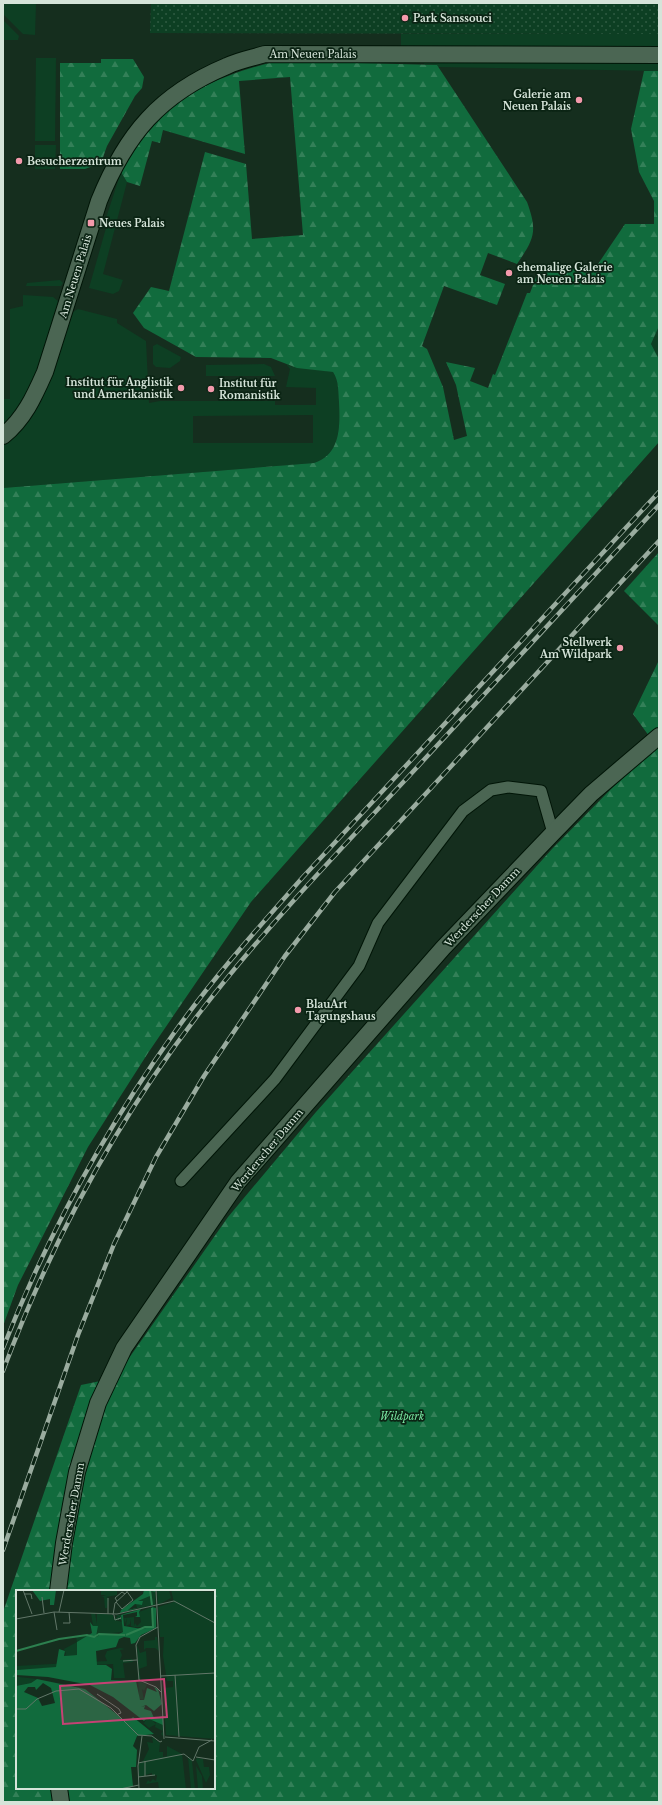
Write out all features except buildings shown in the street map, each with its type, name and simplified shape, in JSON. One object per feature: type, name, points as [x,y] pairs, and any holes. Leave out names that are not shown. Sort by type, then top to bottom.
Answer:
[{"type":"street","name":"Am Neuen Palais","points":[[3,436],[22,417],[34,397],[45,372],[94,216],[108,178],[125,148],[147,119],[167,99],[196,80],[228,65],[265,54],[659,56]]},
{"type":"street","name":"Werderscher Damm","points":[[58,1590],[64,1543],[77,1472],[98,1403],[124,1348],[238,1182],[443,948],[591,794],[659,736]]},
{"type":"street","points":[[181,1181],[275,1079],[359,966],[378,923],[463,811],[491,790],[508,787],[541,791],[553,832]]},
{"type":"street","points":[[59,1789],[61,1802]]},
{"type":"green space","points":[[3,3],[36,3],[35,35],[23,34],[3,14]]},
{"type":"green space","name":"Park Sanssouci","points":[[151,3],[659,3],[659,34],[150,33]]},
{"type":"green space","points":[[3,20],[19,36],[18,40],[3,40]]},
{"type":"green space","points":[[401,34],[659,34],[659,47],[401,46]]},
{"type":"green space","points":[[36,58],[56,58],[55,141],[35,141]]},
{"type":"green space","points":[[101,59],[133,59],[144,77],[142,88],[135,96],[107,146],[101,163],[85,169],[60,169],[60,63],[101,63]]},
{"type":"green space","points":[[277,61],[437,65],[527,202],[533,228],[531,241],[523,255],[517,264],[488,253],[480,275],[505,284],[497,305],[444,286],[422,346],[427,349],[443,387],[454,440],[467,436],[456,385],[446,362],[475,368],[470,381],[488,388],[493,374],[495,375],[527,293],[530,293],[538,272],[596,267],[625,224],[654,224],[654,201],[639,172],[631,129],[644,71],[659,71],[659,326],[651,344],[659,359],[659,442],[251,902],[148,1053],[88,1147],[18,1285],[3,1326],[3,488],[314,463],[323,459],[334,446],[339,429],[339,411],[338,386],[333,372],[297,368],[271,358],[196,357],[144,328],[133,313],[151,287],[169,291],[205,152],[246,164],[252,239],[303,235],[290,77],[239,81],[245,154],[163,130],[160,143],[152,141],[140,186],[127,182],[121,172],[150,129],[173,106],[200,89],[230,75]]},
{"type":"green space","points":[[424,61],[659,62],[659,71],[438,67],[436,65],[424,64]]},
{"type":"green space","points":[[35,145],[56,145],[55,169],[35,169]]},
{"type":"green space","points":[[121,172],[127,182],[103,274],[123,280],[119,291],[113,294],[89,288],[106,228],[105,221]]},
{"type":"green space","points":[[60,280],[63,283],[61,286],[26,286],[27,283]]},
{"type":"green space","points":[[23,295],[53,297],[59,302],[40,368],[21,407],[3,427],[3,399],[10,399],[10,309],[23,306]]},
{"type":"green space","points":[[78,309],[117,319],[117,323],[146,341],[149,403],[160,401],[275,401],[275,405],[316,405],[316,388],[286,387],[290,369],[286,364],[290,366],[333,372],[337,383],[339,411],[339,429],[334,446],[323,459],[314,463],[3,488],[3,445],[32,417],[41,402],[73,312]],"holes":[[[313,415],[313,443],[193,443],[193,416]]]},
{"type":"green space","points":[[659,326],[659,359],[651,344]]},
{"type":"green space","points":[[157,344],[181,357],[180,361],[170,368],[156,367],[153,364],[153,346]]},
{"type":"green space","points":[[264,364],[271,367],[275,376],[206,376],[206,365]]},
{"type":"green space","points":[[659,552],[659,626],[624,591]]},
{"type":"green space","name":"Wildpark","points":[[659,660],[659,1802],[3,1802],[3,1612],[81,1385],[115,1378],[228,1217],[316,1112],[552,849],[611,789],[657,747],[633,714]]},
{"type":"railway","points":[[3,1348],[38,1265],[101,1146],[148,1070],[204,993],[303,877],[659,492]]},
{"type":"railway","points":[[3,1371],[42,1276],[88,1184],[141,1095],[170,1052],[201,1011],[225,980],[302,891],[659,505]]},
{"type":"railway","points":[[3,1550],[78,1335],[114,1244],[156,1157],[204,1076],[285,956],[335,892],[659,541]]},
{"type":"place","name":"Park Sanssouci","points":[[405,18]]},
{"type":"place","name":"Galerie am Neuen Palais","points":[[579,100]]},
{"type":"place","name":"Besucherzentrum","points":[[19,161]]},
{"type":"place","name":"Neues Palais","points":[[91,223]]},
{"type":"place","name":"ehemalige Galerie am Neuen Palais","points":[[509,273]]},
{"type":"place","name":"Institut für Anglistik und Amerikanistik","points":[[181,388]]},
{"type":"place","name":"Institut für Romanistik","points":[[211,389]]},
{"type":"place","name":"Stellwerk Am Wildpark","points":[[620,648]]},
{"type":"place","name":"BlauArt Tagungshaus","points":[[298,1010]]}]
